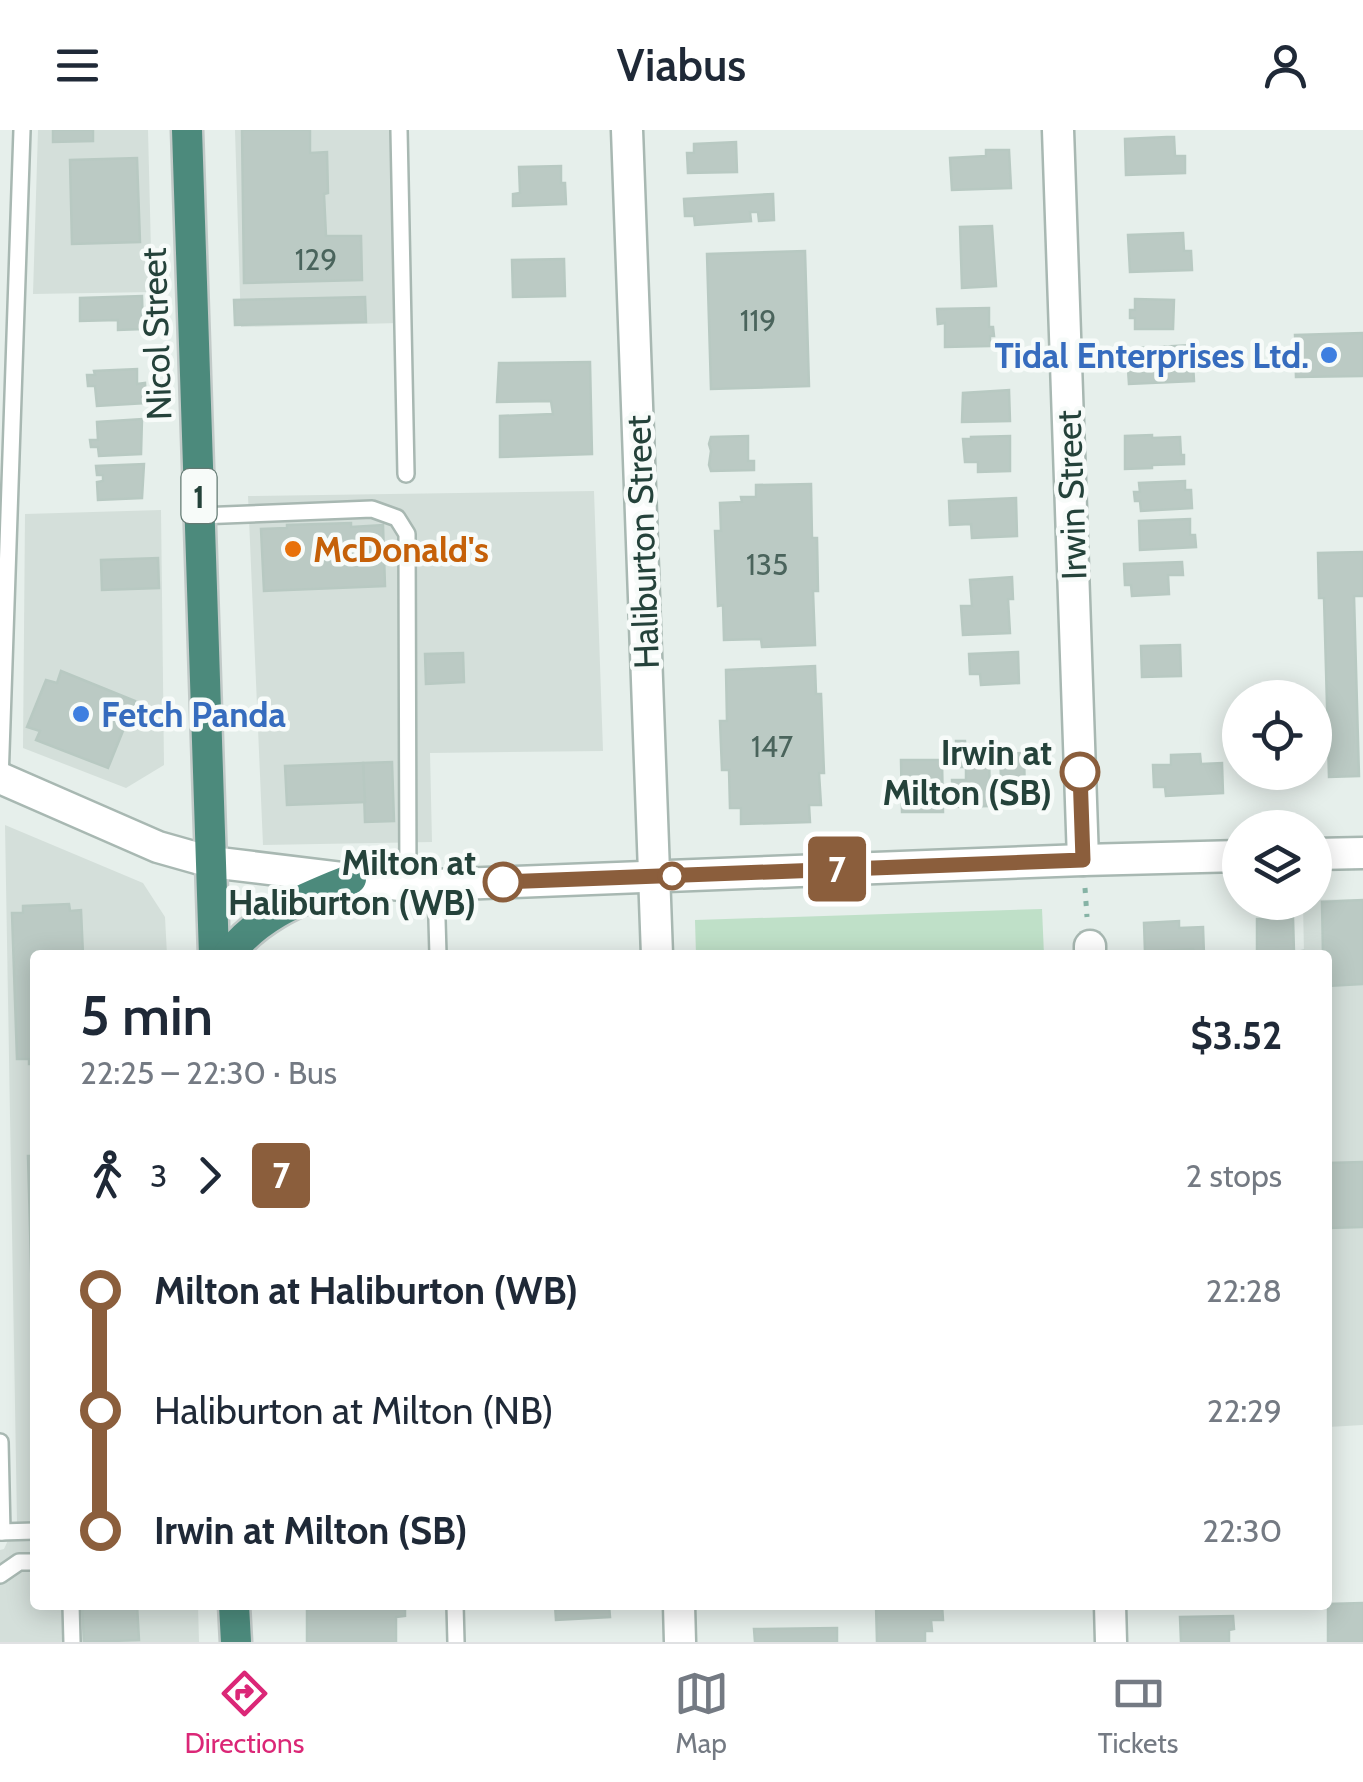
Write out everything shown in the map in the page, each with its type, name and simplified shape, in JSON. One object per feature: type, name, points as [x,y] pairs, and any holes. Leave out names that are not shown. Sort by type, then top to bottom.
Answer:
[{"type":"highway","name":"Nicol Street","points":[[187,130],[214,950]]},
{"type":"highway","points":[[232,950],[280,909],[351,879]]},
{"type":"highway","points":[[234,1610],[236,1642]]},
{"type":"street","name":"Haliburton Street","points":[[627,130],[657,950]]},
{"type":"street","name":"Irwin Street","points":[[1058,130],[1083,860]]},
{"type":"street","points":[[0,780],[158,846],[211,862],[422,886],[1222,856]]},
{"type":"street","points":[[1332,854],[1363,853]]},
{"type":"street","points":[[679,1610],[680,1642]]},
{"type":"street","points":[[1110,1610],[1111,1642]]},
{"type":"lane","points":[[0,780],[22,130]]},
{"type":"lane","points":[[399,130],[406,474]]},
{"type":"lane","points":[[200,516],[372,509],[397,518],[407,534],[422,886],[437,950]]},
{"type":"lane","points":[[0,1442],[1,1532],[30,1531]]},
{"type":"lane","points":[[0,1575],[18,1562],[30,1562]]},
{"type":"lane","points":[[71,1610],[72,1642]]},
{"type":"lane","points":[[454,1610],[456,1642]]},
{"type":"path","points":[[1083,860],[1090,950]]},
{"type":"shaded area","points":[[38,130],[148,130],[152,292],[33,294]]},
{"type":"shaded area","points":[[235,130],[393,130],[399,323],[241,327]]},
{"type":"shaded area","points":[[594,491],[603,751],[430,753],[432,842],[263,845],[248,496]]},
{"type":"shaded area","points":[[161,510],[164,765],[126,788],[23,748],[25,514]]},
{"type":"shaded area","points":[[5,825],[143,883],[165,917],[167,950],[30,950],[30,1610],[198,1610],[199,1642],[0,1642],[0,1550],[17,1521]]},
{"type":"shaded area","points":[[1363,899],[1363,1425],[1332,1427],[1332,950],[1304,950],[1303,920],[1332,920],[1332,900]]},
{"type":"green space","points":[[1042,909],[1044,950],[696,950],[695,920]]},
{"type":"building","points":[[53,130],[93,130],[93,141],[53,142]]},
{"type":"building","points":[[242,130],[310,130],[310,153],[327,152],[326,236],[361,236],[362,280],[244,283]]},
{"type":"building","points":[[1174,137],[1175,156],[1185,156],[1185,173],[1126,175],[1125,139]]},
{"type":"building","points":[[736,142],[737,172],[688,173],[687,153],[694,153],[694,144]]},
{"type":"building","points":[[986,150],[1009,150],[1011,188],[952,190],[950,158],[986,156]]},
{"type":"building","points":[[137,158],[140,242],[72,244],[70,160]]},
{"type":"building","points":[[561,166],[566,204],[513,206],[513,194],[520,193],[519,167]]},
{"type":"building","points":[[773,194],[774,220],[759,221],[758,212],[750,212],[751,221],[695,225],[694,216],[685,216],[684,199]]},
{"type":"building","points":[[992,226],[996,286],[962,288],[960,227]]},
{"type":"building","points":[[1183,233],[1184,251],[1191,251],[1192,270],[1130,272],[1128,235]]},
{"type":"building","points":[[805,251],[809,386],[711,389],[707,254]]},
{"type":"building","points":[[564,259],[565,296],[513,297],[512,260]]},
{"type":"building","points":[[142,296],[143,329],[118,330],[118,320],[80,321],[80,298]]},
{"type":"building","points":[[365,297],[366,322],[235,325],[234,300]]},
{"type":"building","points":[[1135,299],[1174,300],[1173,329],[1135,329],[1130,310],[1135,310]]},
{"type":"building","points":[[989,308],[989,327],[993,327],[994,336],[990,336],[990,346],[945,347],[945,323],[938,324],[937,309]]},
{"type":"building","name":"Tidal Enterprises Ltd.","points":[[1363,333],[1363,376],[1296,377],[1295,335]]},
{"type":"building","points":[[1192,345],[1194,381],[1129,384],[1127,354],[1138,353],[1138,348]]},
{"type":"building","points":[[590,362],[592,454],[500,457],[500,416],[553,414],[551,401],[497,402],[499,363]]},
{"type":"building","points":[[137,369],[137,384],[145,383],[146,403],[97,406],[95,386],[88,386],[87,375],[95,375],[94,371]]},
{"type":"building","points":[[1009,390],[1010,421],[962,422],[963,393]]},
{"type":"building","points":[[142,419],[141,454],[99,456],[98,447],[91,447],[90,440],[98,440],[97,422]]},
{"type":"building","points":[[748,436],[748,461],[754,461],[754,470],[711,471],[711,437]]},
{"type":"building","points":[[1010,436],[1010,471],[978,472],[978,462],[965,462],[963,439]]},
{"type":"building","points":[[1125,436],[1180,437],[1184,464],[1125,469]]},
{"type":"building","points":[[144,464],[142,498],[98,500],[97,482],[103,481],[103,475],[97,475],[96,466]]},
{"type":"building","points":[[1185,481],[1185,490],[1191,490],[1192,508],[1141,511],[1140,501],[1135,501],[1139,483]]},
{"type":"building","points":[[811,484],[812,538],[817,538],[818,591],[813,591],[815,645],[762,647],[761,639],[724,640],[723,605],[718,606],[715,531],[721,531],[720,503],[756,497],[756,485]]},
{"type":"building","points":[[1016,498],[1017,536],[972,538],[971,524],[950,525],[949,501]]},
{"type":"building","points":[[1190,519],[1190,535],[1195,535],[1196,547],[1140,550],[1139,521]]},
{"type":"building","points":[[351,523],[351,527],[383,525],[385,586],[264,591],[261,529]]},
{"type":"building","points":[[1363,552],[1363,596],[1354,596],[1359,776],[1332,777],[1332,680],[1326,680],[1324,598],[1319,598],[1318,553]]},
{"type":"building","points":[[158,558],[159,588],[102,590],[101,560]]},
{"type":"building","points":[[1182,562],[1183,575],[1168,575],[1169,594],[1132,596],[1131,585],[1125,585],[1124,564]]},
{"type":"building","points":[[1012,577],[1013,599],[1008,599],[1010,633],[963,635],[961,606],[972,606],[970,580]]},
{"type":"building","points":[[1180,645],[1181,676],[1142,677],[1141,646]]},
{"type":"building","points":[[1018,652],[1019,683],[981,685],[980,674],[970,674],[969,654]]},
{"type":"building","points":[[463,653],[464,682],[426,684],[425,654]]},
{"type":"building","points":[[815,666],[816,694],[821,694],[821,805],[809,805],[810,822],[741,824],[741,808],[730,808],[729,770],[722,770],[720,721],[727,721],[726,670]]},
{"type":"building","name":"Fetch Panda","points":[[61,671],[135,701],[108,768],[36,740],[40,731],[27,727],[46,680],[57,683]]},
{"type":"building","points":[[956,741],[965,741],[966,753],[989,753],[990,806],[952,807],[952,780],[966,780],[966,767],[957,767]]},
{"type":"building","points":[[1024,753],[1025,800],[1002,800],[1000,754]]},
{"type":"building","points":[[1200,754],[1201,764],[1222,763],[1223,793],[1166,796],[1165,787],[1154,787],[1153,765],[1171,765],[1171,755]]},
{"type":"building","points":[[901,760],[942,760],[943,812],[902,812]]},
{"type":"building","points":[[392,762],[394,821],[365,822],[363,763]]},
{"type":"building","points":[[363,763],[365,802],[287,805],[285,766]]},
{"type":"building","points":[[1363,900],[1363,984],[1332,986],[1332,950],[1323,950],[1322,920],[1332,920],[1332,902]]},
{"type":"building","points":[[69,904],[70,911],[81,910],[83,950],[30,950],[30,1064],[29,1059],[17,1059],[12,913],[23,913],[23,906]]},
{"type":"building","points":[[1257,920],[1293,920],[1294,950],[1257,950]]},
{"type":"building","points":[[1179,921],[1179,928],[1203,927],[1204,950],[1145,950],[1144,923]]},
{"type":"building","points":[[28,1156],[30,1156],[30,1228]]},
{"type":"building","points":[[1363,1162],[1363,1227],[1332,1228],[1332,1163]]},
{"type":"building","points":[[1363,1603],[1363,1642],[1328,1642],[1328,1610],[1332,1610],[1332,1604]]},
{"type":"building","points":[[82,1610],[137,1610],[139,1640],[84,1642]]},
{"type":"building","points":[[307,1610],[405,1610],[405,1616],[396,1617],[396,1642],[307,1642]]},
{"type":"building","points":[[555,1610],[609,1610],[610,1617],[556,1620]]},
{"type":"building","points":[[876,1610],[942,1610],[943,1620],[931,1620],[932,1631],[925,1631],[925,1642],[877,1642]]},
{"type":"building","points":[[1233,1616],[1229,1642],[1181,1642],[1180,1617]]},
{"type":"building","points":[[837,1628],[837,1642],[755,1642],[754,1629]]},
{"type":"bus line","name":"7","points":[[503,882],[1083,860],[1080,772]]},
{"type":"place","name":"Tidal Enterprises Ltd.","points":[[1329,355]]},
{"type":"place","name":"McDonald's","points":[[293,549]]},
{"type":"place","name":"Fetch Panda","points":[[81,714]]},
{"type":"place","name":"Irwin at Milton (SB)","points":[[1080,772]]},
{"type":"place","name":"Milton at Haliburton (WB)","points":[[503,882]]}]
